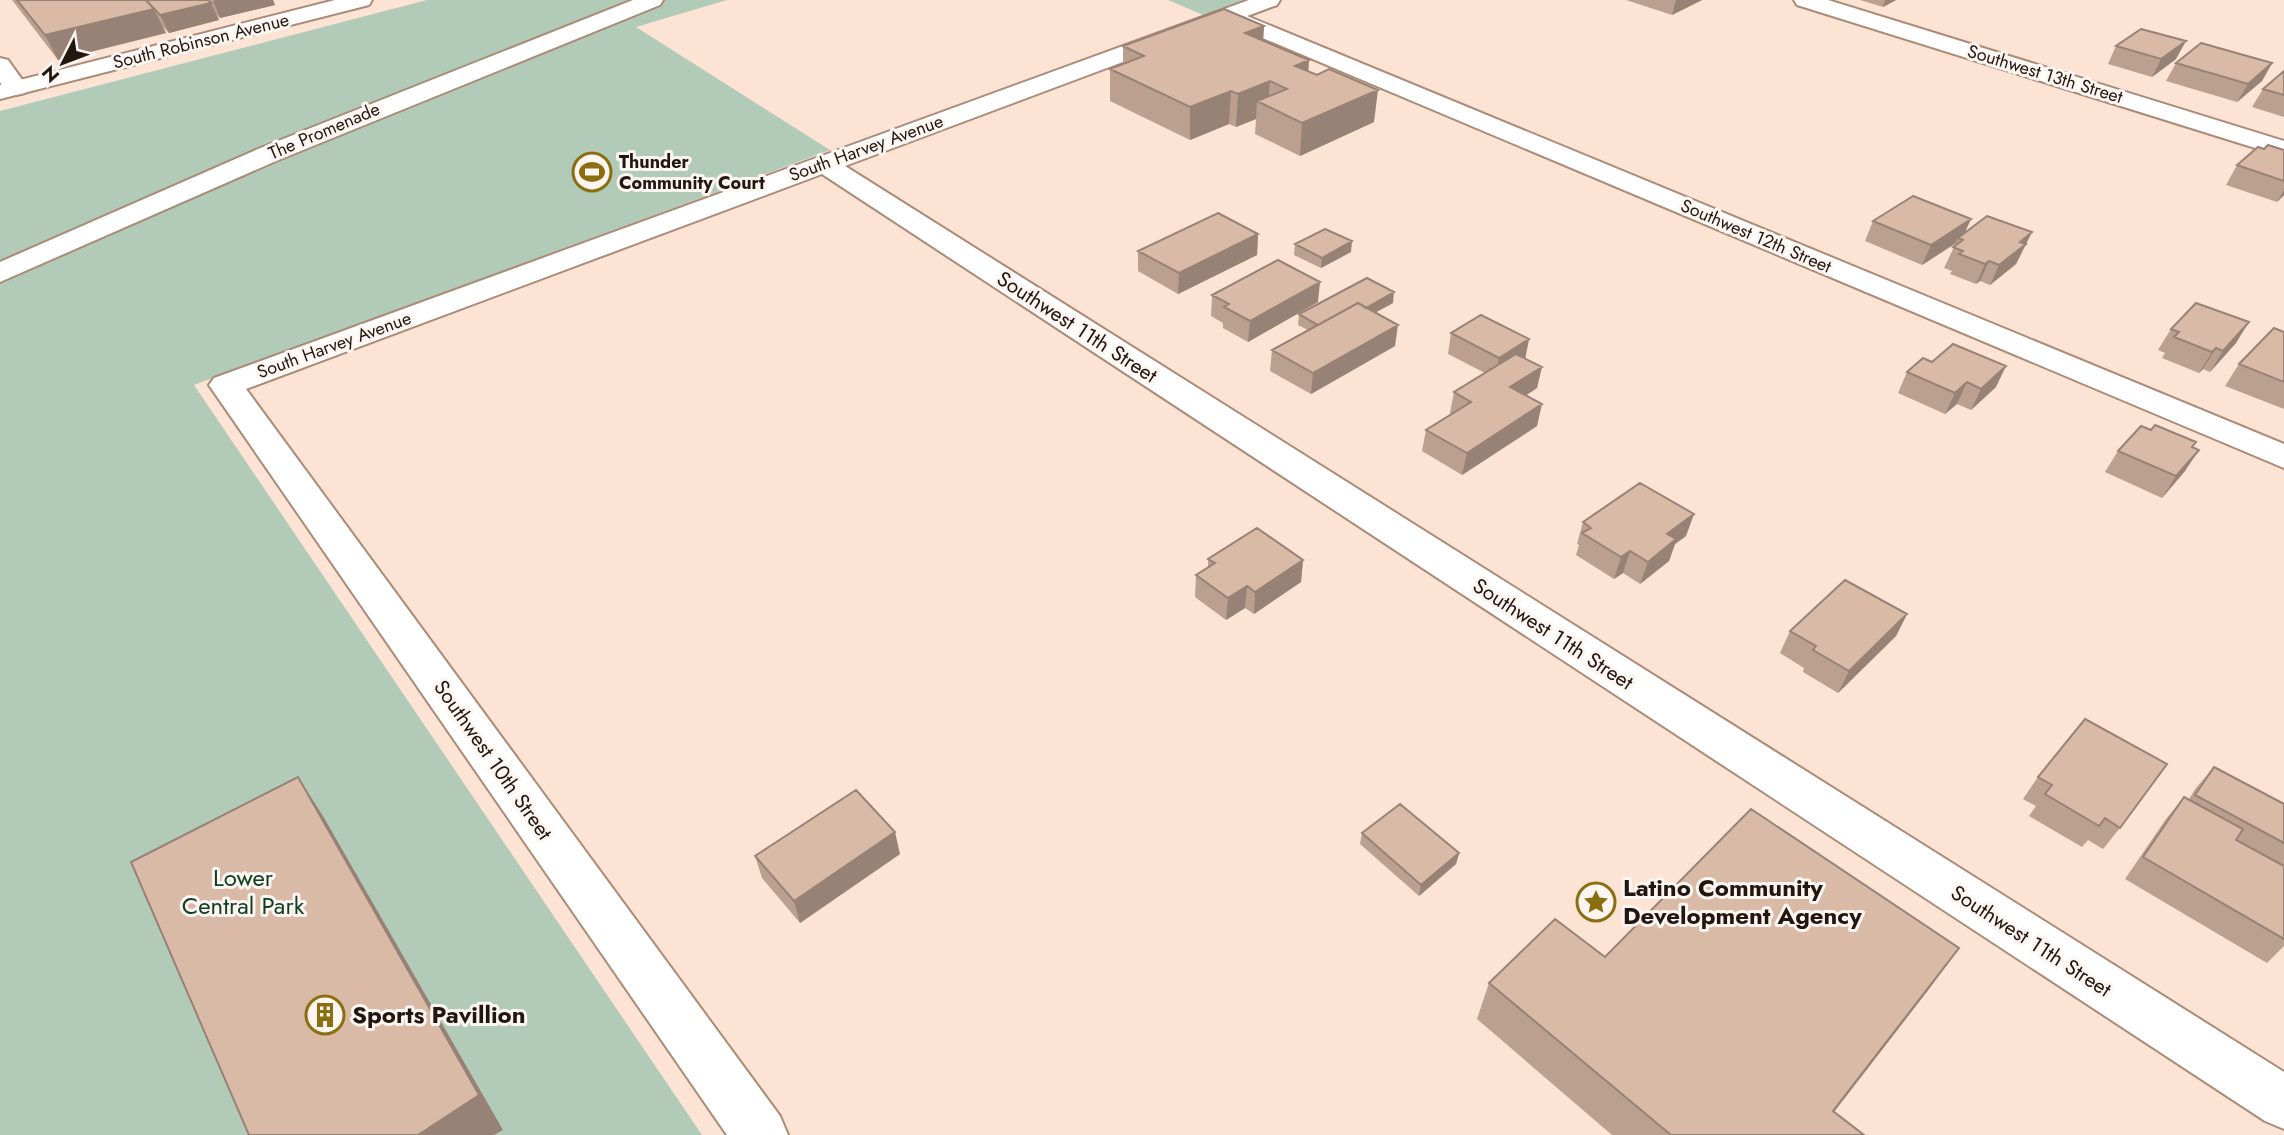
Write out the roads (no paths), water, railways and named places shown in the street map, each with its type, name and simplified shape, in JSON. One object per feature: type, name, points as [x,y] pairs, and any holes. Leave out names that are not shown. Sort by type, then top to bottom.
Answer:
[{"type":"street","name":"South Robinson Avenue","points":[[8,90],[361,0]]},
{"type":"street","name":"The Promenade","points":[[0,273],[280,150],[652,0]]},
{"type":"street","name":"South Harvey Avenue","points":[[226,385],[1269,0]]},
{"type":"street","name":"Southwest 13th Street","points":[[1805,0],[2284,149]]},
{"type":"street","name":"Southwest 12th Street","points":[[1227,15],[2284,457]]},
{"type":"street","points":[[0,65],[8,90]]},
{"type":"street","name":"Southwest 11th Street","points":[[824,164],[2284,1103]]},
{"type":"street","name":"Southwest 10th Street","points":[[226,385],[760,1135]]},
{"type":"place","name":"Thunder Community Court","points":[[592,172]]},
{"type":"place","name":"Latino Community Development Agency","points":[[1596,902]]},
{"type":"place","name":"Sports Pavillion","points":[[325,1015]]},
{"type":"park label","name":"Lower Central Park","points":[[243,892]]}]
